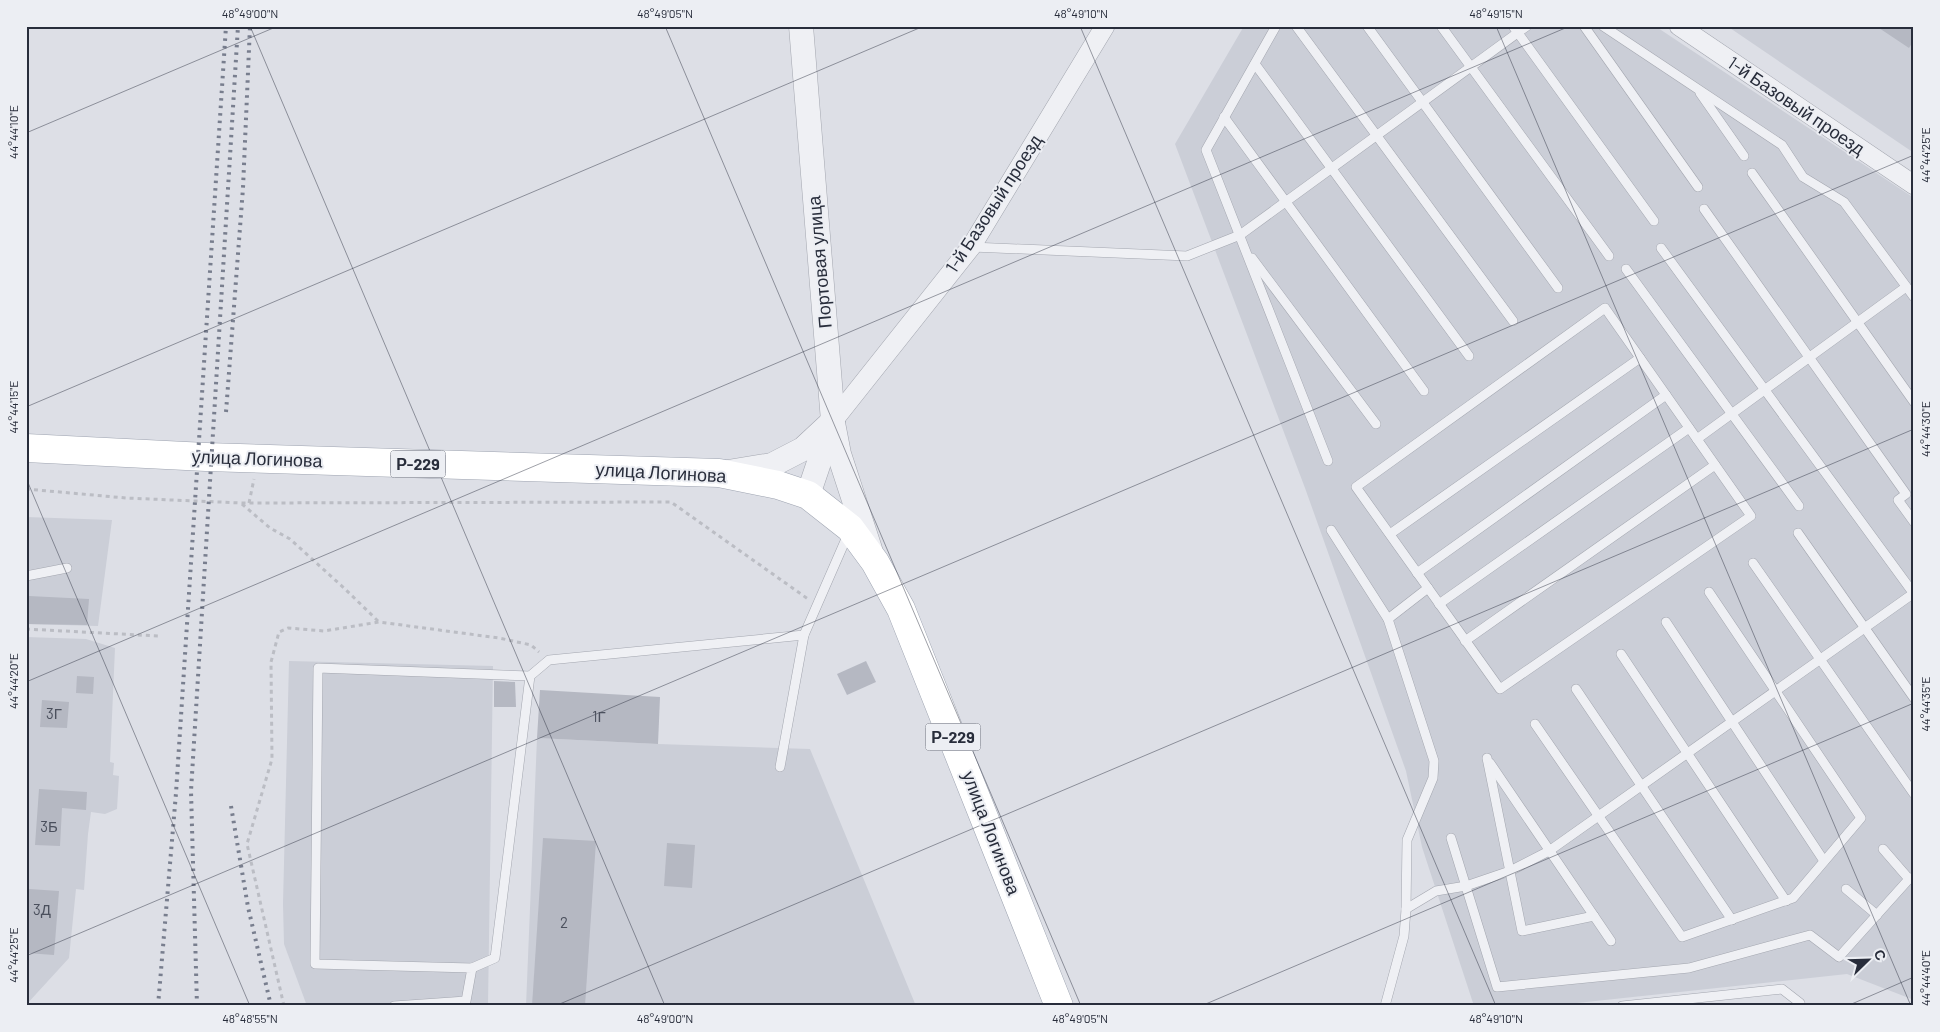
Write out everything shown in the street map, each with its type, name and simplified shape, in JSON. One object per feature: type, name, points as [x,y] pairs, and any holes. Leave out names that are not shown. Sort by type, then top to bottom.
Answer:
[{"type":"main road","name":"улица Логинова","points":[[26,448],[206,457],[719,474],[778,485],[808,494],[850,528],[875,562],[901,609],[1059,1006]]},
{"type":"street","name":"Портовая улица","points":[[801,26],[833,421],[808,494]]},
{"type":"street","name":"1-й Базовый проезд","points":[[833,421],[971,247],[1106,26]]},
{"type":"street","name":"1-й Базовый проезд","points":[[1679,26],[1914,185]]},
{"type":"street","points":[[719,474],[772,465],[803,449],[833,421]]},
{"type":"street","points":[[833,421],[839,454],[875,562]]},
{"type":"lane","points":[[1276,26],[1206,150],[1328,461]]},
{"type":"lane","points":[[1296,26],[1513,321]]},
{"type":"lane","points":[[1367,26],[1558,288]]},
{"type":"lane","points":[[1441,26],[1610,256]]},
{"type":"lane","points":[[971,247],[1187,256],[1240,236],[1471,67],[1515,30],[1527,26]]},
{"type":"lane","points":[[1584,26],[1698,187]]},
{"type":"lane","points":[[1603,26],[1782,145],[1803,177],[1844,202],[1914,297]]},
{"type":"lane","points":[[1515,30],[1654,221]]},
{"type":"lane","points":[[1255,64],[1469,356]]},
{"type":"lane","points":[[1696,88],[1744,156]]},
{"type":"lane","points":[[1224,118],[1424,391]]},
{"type":"lane","points":[[1752,173],[1914,402]]},
{"type":"lane","points":[[1704,209],[1906,494],[1898,500],[1914,522]]},
{"type":"lane","points":[[1244,248],[1376,424]]},
{"type":"lane","points":[[1406,909],[1436,890],[1466,886],[1510,871],[1549,851],[1914,594],[1661,248]]},
{"type":"lane","points":[[1626,269],[1799,506]]},
{"type":"lane","points":[[1697,438],[1906,287]]},
{"type":"lane","points":[[1605,308],[1640,358],[1751,516],[1500,689],[1356,487],[1605,308]]},
{"type":"lane","points":[[1390,534],[1640,358]]},
{"type":"lane","points":[[1417,573],[1666,395]]},
{"type":"lane","points":[[1439,604],[1689,428]]},
{"type":"lane","points":[[1466,641],[1716,465]]},
{"type":"lane","points":[[780,767],[804,635],[850,528]]},
{"type":"lane","points":[[1332,530],[1388,619],[1434,761],[1434,778],[1407,840],[1404,936],[1386,1006]]},
{"type":"lane","points":[[1798,533],[1914,698]]},
{"type":"lane","points":[[1753,562],[1914,794]]},
{"type":"lane","points":[[26,576],[67,568]]},
{"type":"lane","points":[[1388,619],[1428,588]]},
{"type":"lane","points":[[1535,724],[1682,937],[1793,898],[1860,818],[1709,592]]},
{"type":"lane","points":[[1666,622],[1824,861]]},
{"type":"lane","points":[[530,676],[495,958],[472,968],[315,964],[318,668],[530,676],[549,660],[804,635]]},
{"type":"lane","points":[[1621,654],[1786,901]]},
{"type":"lane","points":[[1576,688],[1732,920]]},
{"type":"lane","points":[[1594,916],[1522,931],[1487,758],[1611,941]]},
{"type":"lane","points":[[1451,838],[1497,987],[1689,968],[1810,935],[1839,957],[1911,878],[1883,849]]},
{"type":"lane","points":[[1846,888],[1877,914]]},
{"type":"lane","points":[[394,1006],[466,1003],[472,968]]},
{"type":"lane","points":[[1622,1006],[1782,989],[1800,1003],[1801,1006]]},
{"type":"path","points":[[250,503],[255,475]]},
{"type":"path","points":[[26,489],[126,498],[242,503],[670,502],[817,605]]},
{"type":"path","points":[[242,503],[270,528],[290,539],[376,617],[379,622]]},
{"type":"path","points":[[26,630],[158,636]]},
{"type":"path","points":[[247,844],[284,1006]]},
{"type":"shaded area","points":[[1244,26],[1655,26],[1914,198],[1914,1000],[1847,974],[1549,1006],[1474,1006],[1422,847],[1406,771],[1305,488],[1175,144]]},
{"type":"shaded area","points":[[1727,26],[1914,26],[1914,153]]},
{"type":"shaded area","points":[[26,517],[112,520],[98,626],[26,624]]},
{"type":"shaded area","points":[[26,637],[86,639],[115,648],[110,762],[114,763],[113,775],[119,776],[117,809],[105,814],[91,812],[84,890],[76,889],[69,958],[26,1005]]},
{"type":"shaded area","points":[[289,661],[493,666],[488,1006],[307,1006],[284,944],[283,904]]},
{"type":"shaded area","points":[[537,738],[810,749],[916,1006],[526,1006]]},
{"type":"building","points":[[1876,26],[1914,26],[1914,40],[1909,48]]},
{"type":"building","points":[[29,596],[89,599],[87,625],[28,624]]},
{"type":"building","points":[[866,661],[876,682],[847,695],[837,674]]},
{"type":"building","points":[[77,676],[94,677],[93,694],[76,693]]},
{"type":"building","points":[[494,681],[515,682],[516,707],[494,707]]},
{"type":"building","points":[[540,690],[660,697],[658,744],[537,738]]},
{"type":"building","points":[[42,700],[69,702],[67,728],[40,727]]},
{"type":"building","points":[[39,789],[87,792],[86,810],[62,808],[60,846],[35,845]]},
{"type":"building","points":[[543,838],[596,841],[585,1006],[532,1006]]},
{"type":"building","points":[[667,843],[695,845],[692,888],[664,886]]},
{"type":"building","points":[[29,889],[59,891],[54,955],[26,953]]},
{"type":"railway","points":[[158,1006],[176,793],[226,26]]},
{"type":"railway","points":[[197,1006],[191,791],[238,26]]},
{"type":"railway","points":[[226,412],[243,188],[250,26]]},
{"type":"railway","points":[[231,806],[248,907],[271,1006]]}]
